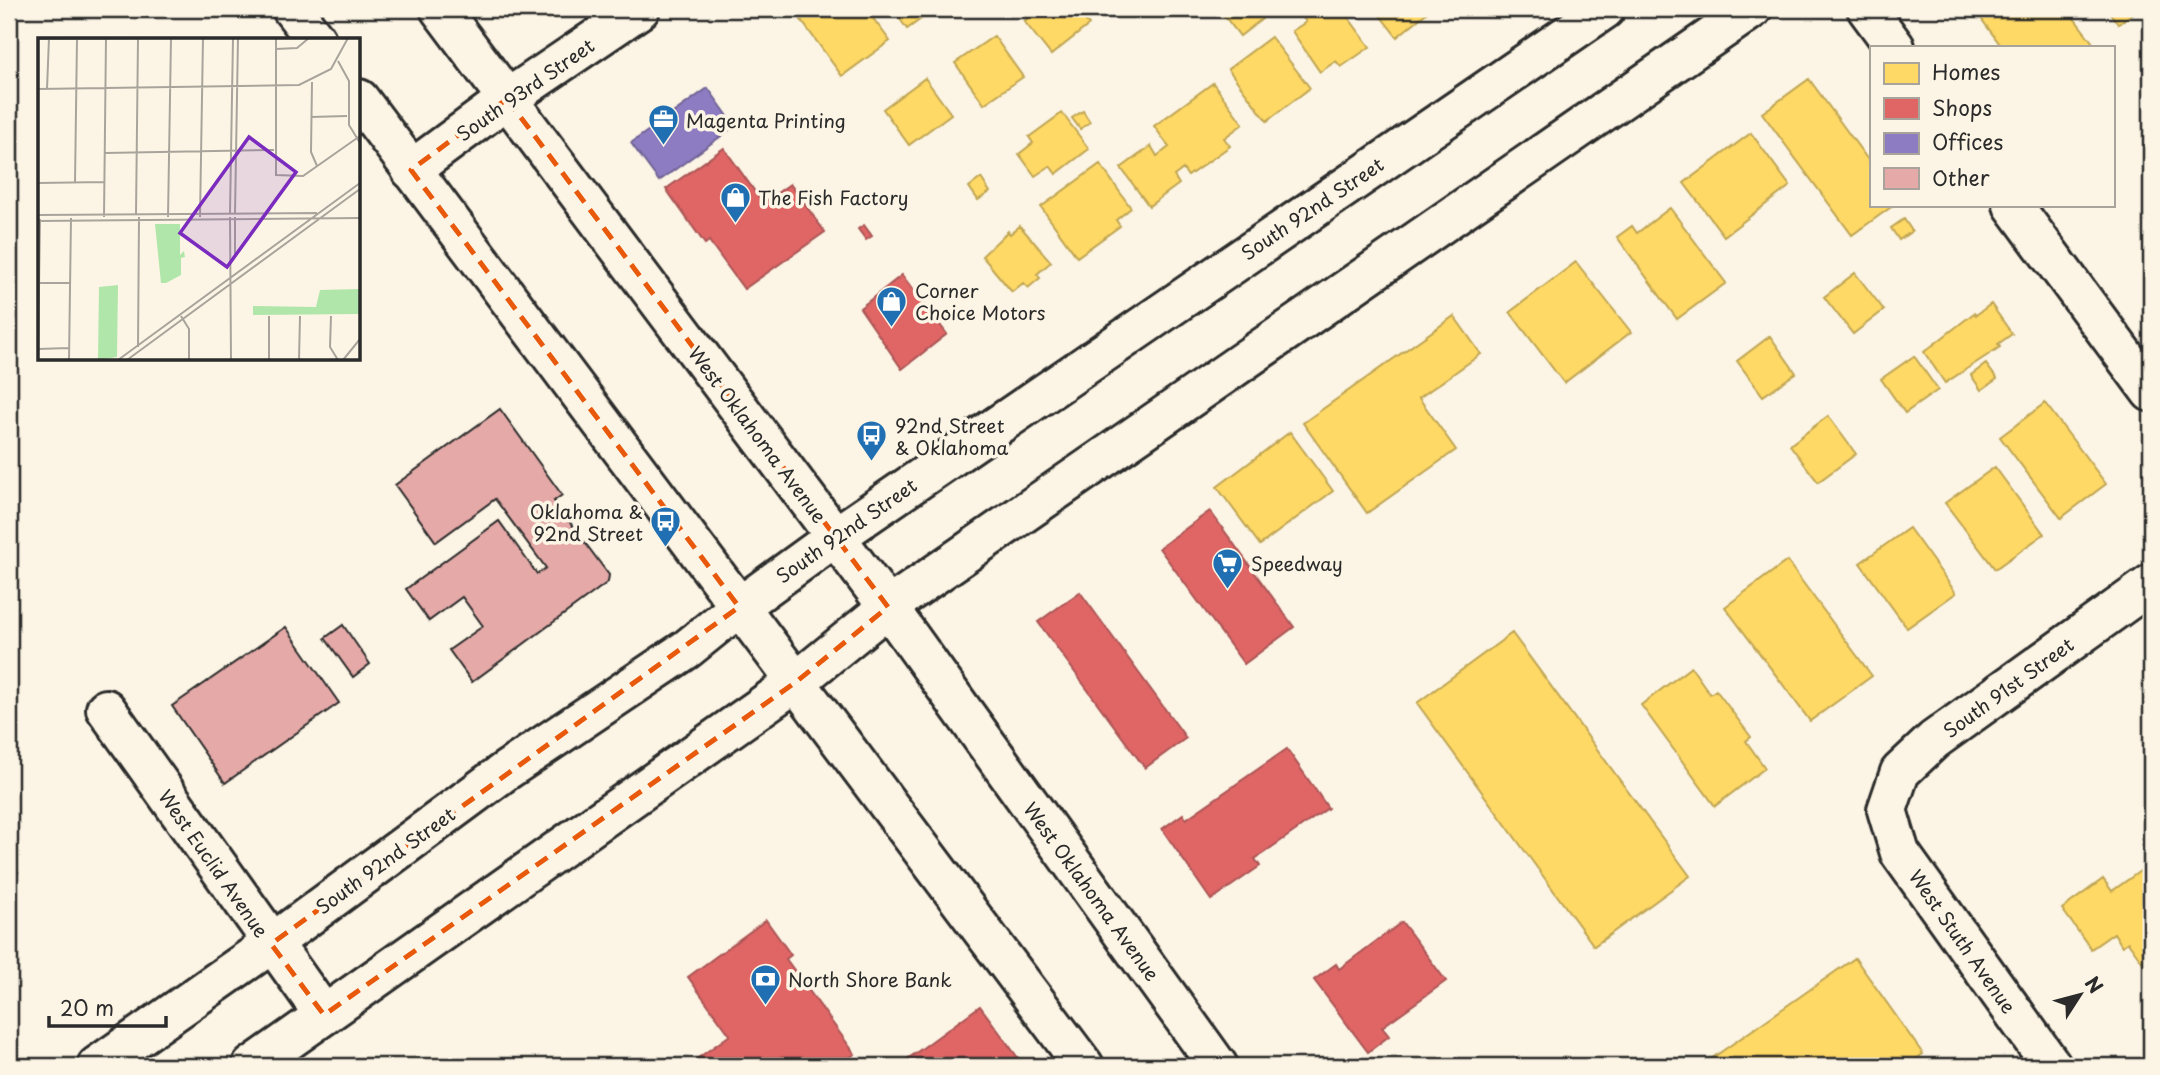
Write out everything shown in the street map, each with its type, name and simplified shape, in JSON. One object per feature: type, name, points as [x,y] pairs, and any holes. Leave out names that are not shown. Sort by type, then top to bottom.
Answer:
[{"type":"main road","points":[[292,9],[314,38]]},
{"type":"main road","name":"West Oklahoma Avenue","points":[[440,9],[888,607],[1218,1066]]},
{"type":"main road","name":"South 93rd Street","points":[[411,170],[639,9]]},
{"type":"main road","name":"South 92nd Street","points":[[97,1066],[271,944],[504,772],[687,649],[739,607],[835,537],[1605,9]]},
{"type":"main road","points":[[252,1066],[796,682],[888,607],[1752,9]]},
{"type":"main road","points":[[1867,9],[1894,46]]},
{"type":"main road","points":[[360,100],[1084,1066]]},
{"type":"main road","points":[[2014,206],[2151,392]]},
{"type":"main road","name":"South 91st Street","points":[[1887,810],[1900,772],[1934,740],[2151,584]]},
{"type":"main road","name":"West Euclid Avenue","points":[[106,709],[324,1015]]},
{"type":"main road","name":"West Stuth Avenue","points":[[1887,810],[1900,853],[2052,1066]]},
{"type":"highlighted area","points":[[507,99],[888,607],[796,682],[324,1015],[271,944],[739,607],[411,170]]},
{"type":"building: Homes","points":[[817,9],[866,9],[890,41],[842,76],[801,20]]},
{"type":"building: Homes","points":[[893,9],[935,9],[907,29]]},
{"type":"building: Homes","points":[[1040,9],[1077,9],[1089,25],[1051,55],[1024,21]]},
{"type":"building: Homes","points":[[1219,9],[1255,9],[1262,19],[1240,36]]},
{"type":"building: Homes","points":[[1310,9],[1315,14],[1322,9],[1342,9],[1370,47],[1341,67],[1336,61],[1320,72],[1292,31],[1306,22],[1301,15]]},
{"type":"building: Homes","points":[[1375,9],[1429,9],[1430,10],[1397,37]]},
{"type":"building: Homes","points":[[1974,9],[2067,9],[2095,46],[2001,46]]},
{"type":"building: Homes","points":[[2107,9],[2139,9],[2118,24]]},
{"type":"building: Homes","points":[[994,36],[1023,77],[984,104],[955,63]]},
{"type":"building: Homes","points":[[1271,37],[1310,88],[1267,121],[1228,69]]},
{"type":"building: Homes","points":[[925,78],[951,114],[909,145],[883,109]]},
{"type":"building: Homes","points":[[1809,79],[1870,163],[1870,206],[1893,206],[1852,235],[1762,113]]},
{"type":"building: Homes","points":[[1213,83],[1243,124],[1224,138],[1230,146],[1188,176],[1183,169],[1174,176],[1179,184],[1149,206],[1121,168],[1151,146],[1157,156],[1169,147],[1154,126]]},
{"type":"building: Homes","points":[[1083,111],[1090,122],[1080,129],[1072,118]]},
{"type":"building: Homes","points":[[1062,113],[1089,149],[1056,174],[1050,166],[1035,176],[1019,154],[1033,143],[1029,137]]},
{"type":"building: Homes","points":[[1751,133],[1790,186],[1724,236],[1684,183]]},
{"type":"building: Homes","points":[[1100,164],[1131,208],[1116,220],[1120,226],[1077,257],[1041,207]]},
{"type":"building: Homes","points":[[981,178],[990,192],[978,200],[969,187]]},
{"type":"building: Homes","points":[[1670,208],[1726,283],[1677,319],[1617,237],[1632,226],[1637,233]]},
{"type":"building: Homes","points":[[1904,219],[1912,231],[1899,240],[1891,228]]},
{"type":"building: Homes","points":[[1020,226],[1051,262],[1037,274],[1040,278],[1028,288],[1023,283],[1012,292],[982,256],[1008,231],[1010,234]]},
{"type":"building: Homes","points":[[1576,262],[1631,332],[1564,383],[1510,312]]},
{"type":"building: Homes","points":[[1855,273],[1884,310],[1853,334],[1824,297]]},
{"type":"building: Homes","points":[[1991,304],[2012,334],[1998,344],[2000,347],[1945,383],[1924,352],[1974,313],[1976,315]]},
{"type":"building: Homes","points":[[1454,316],[1481,354],[1419,398],[1456,450],[1367,513],[1303,423]]},
{"type":"building: Homes","points":[[1770,336],[1796,373],[1763,396],[1737,361]]},
{"type":"building: Homes","points":[[1914,356],[1938,390],[1905,413],[1881,379]]},
{"type":"building: Homes","points":[[1986,364],[1997,379],[1981,390],[1971,375]]},
{"type":"building: Homes","points":[[2045,403],[2106,484],[2061,518],[2000,437]]},
{"type":"building: Homes","points":[[1828,416],[1856,454],[1818,482],[1790,445]]},
{"type":"building: Homes","points":[[1290,432],[1333,491],[1260,545],[1217,487]]},
{"type":"building: Homes","points":[[1995,467],[2044,534],[1995,569],[1945,503]]},
{"type":"building: Homes","points":[[1909,528],[1956,593],[1907,628],[1860,563]]},
{"type":"building: Homes","points":[[1787,561],[1872,676],[1810,721],[1725,607]]},
{"type":"building: Homes","points":[[1512,633],[1690,876],[1594,946],[1417,703]]},
{"type":"building: Homes","points":[[1691,667],[1710,694],[1716,690],[1751,737],[1746,741],[1765,768],[1715,806],[1641,705]]},
{"type":"building: Homes","points":[[2150,864],[2151,974],[2128,942],[2122,946],[2114,933],[2091,949],[2062,909],[2103,879],[2112,891]]},
{"type":"building: Homes","points":[[1855,958],[1923,1054],[1906,1066],[1701,1066]]},
{"type":"building: Shops","points":[[724,148],[763,203],[790,184],[825,232],[744,289],[709,241],[705,244],[666,189]]},
{"type":"building: Shops","points":[[864,225],[872,236],[866,240],[858,229]]},
{"type":"building: Shops","points":[[902,275],[947,334],[902,369],[860,308]]},
{"type":"building: Shops","points":[[1210,511],[1294,627],[1244,664],[1159,548]]},
{"type":"building: Shops","points":[[1080,592],[1186,738],[1145,768],[1038,622]]},
{"type":"building: Shops","points":[[1287,749],[1328,808],[1255,859],[1260,866],[1211,900],[1162,829],[1183,814],[1186,819]]},
{"type":"building: Shops","name":"North Shore Bank","points":[[766,920],[791,955],[786,959],[855,1054],[837,1066],[687,1066],[730,1035],[688,977]]},
{"type":"building: Shops","points":[[1402,922],[1446,981],[1382,1027],[1389,1036],[1368,1052],[1314,980],[1336,964],[1339,969]]},
{"type":"building: Shops","points":[[980,1006],[1024,1066],[898,1066]]},
{"type":"building: Offices","points":[[708,88],[735,126],[659,181],[631,143]]},
{"type":"building: Other","points":[[500,409],[562,495],[554,501],[609,575],[608,582],[472,682],[449,650],[483,626],[462,597],[429,621],[406,589],[499,521],[537,574],[546,568],[495,499],[436,542],[395,485]]},
{"type":"building: Other","points":[[343,625],[370,664],[353,677],[325,638]]},
{"type":"building: Other","points":[[286,627],[339,703],[225,783],[172,706]]},
{"type":"building: Other","points":[[9,867],[18,872],[9,890]]},
{"type":"place","name":"Magenta Printing","points":[[663,147]]},
{"type":"place","name":"The Fish Factory","points":[[735,224]]},
{"type":"place","name":"Corner Choice Motors","points":[[892,328]]},
{"type":"place","name":"92nd Street & Oklahoma","points":[[872,463]]},
{"type":"place","name":"Oklahoma & 92nd Street","points":[[666,549]]},
{"type":"place","name":"Speedway","points":[[1228,590]]},
{"type":"place","name":"North Shore Bank","points":[[765,1006]]}]
